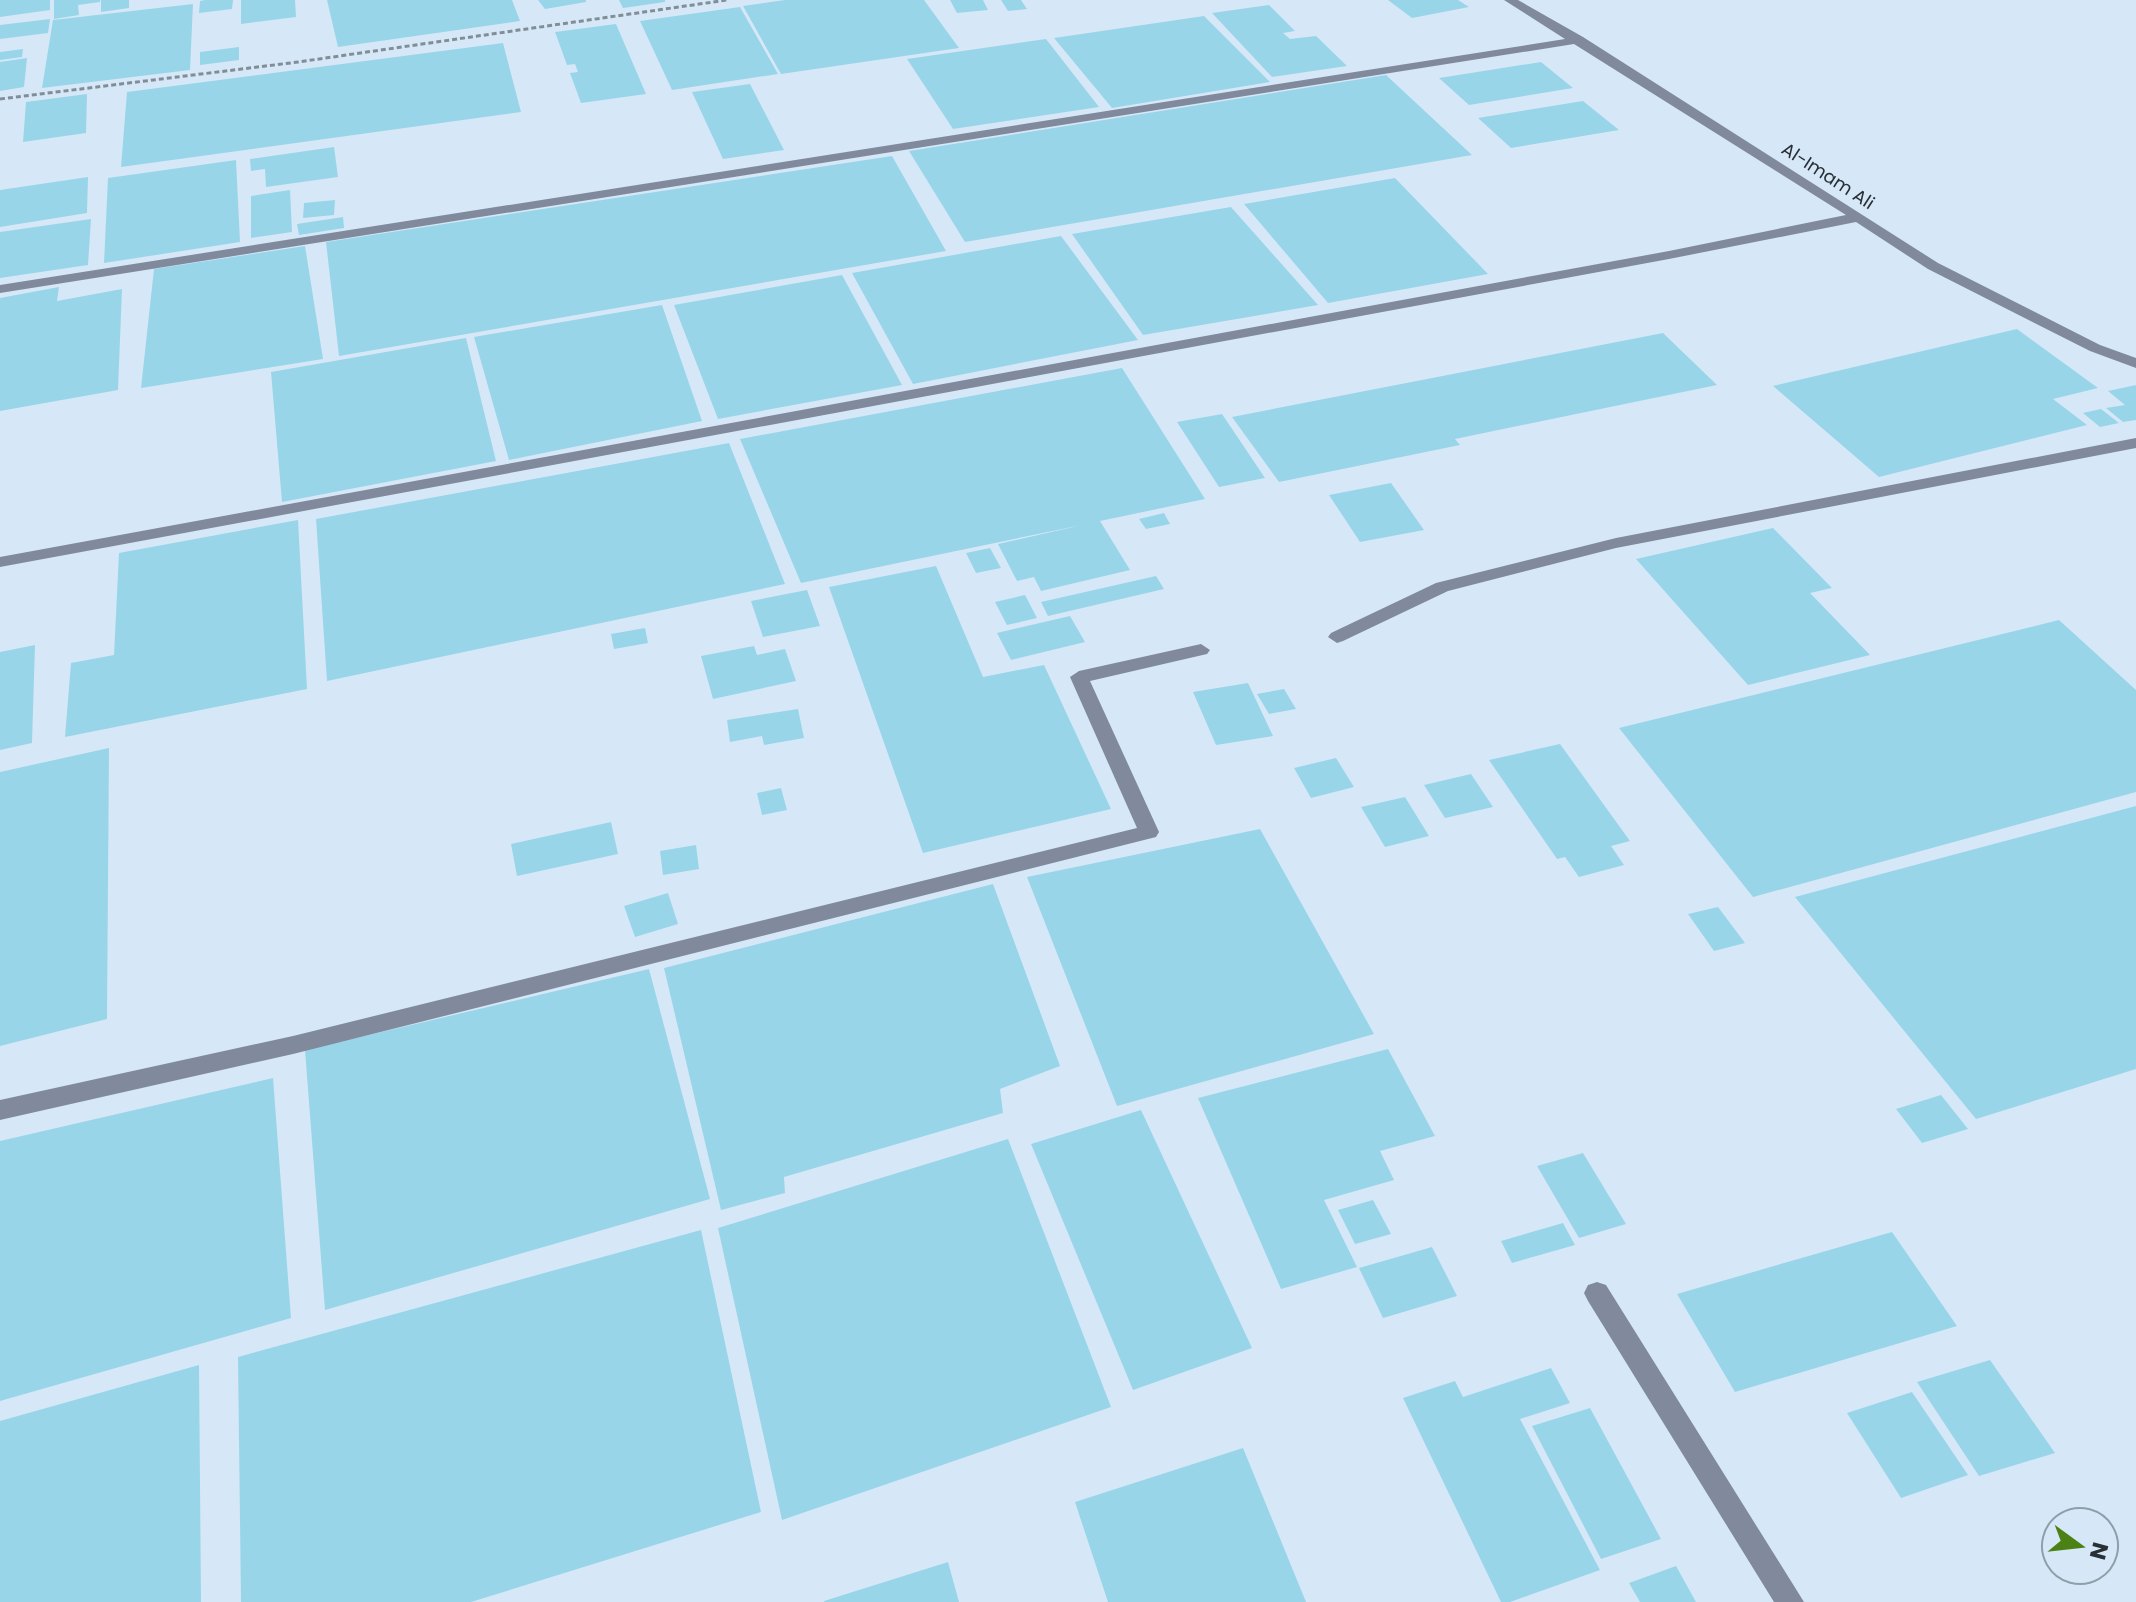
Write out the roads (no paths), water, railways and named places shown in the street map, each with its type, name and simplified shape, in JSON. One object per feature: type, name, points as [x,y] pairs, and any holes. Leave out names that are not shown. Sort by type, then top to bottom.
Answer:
[{"type":"street","name":"Al-Imam Ali","points":[[1510,0],[1579,40],[1933,266],[2095,348],[2136,363]]},
{"type":"street","points":[[0,289],[1579,40]]},
{"type":"street","points":[[0,562],[1654,258],[1859,217]]},
{"type":"street","points":[[1337,637],[1442,587],[1616,543],[2136,443]]},
{"type":"street","points":[[0,1110],[293,1045],[1149,832],[1079,677],[1201,650]]},
{"type":"street","points":[[1597,1293],[1790,1602]]}]
